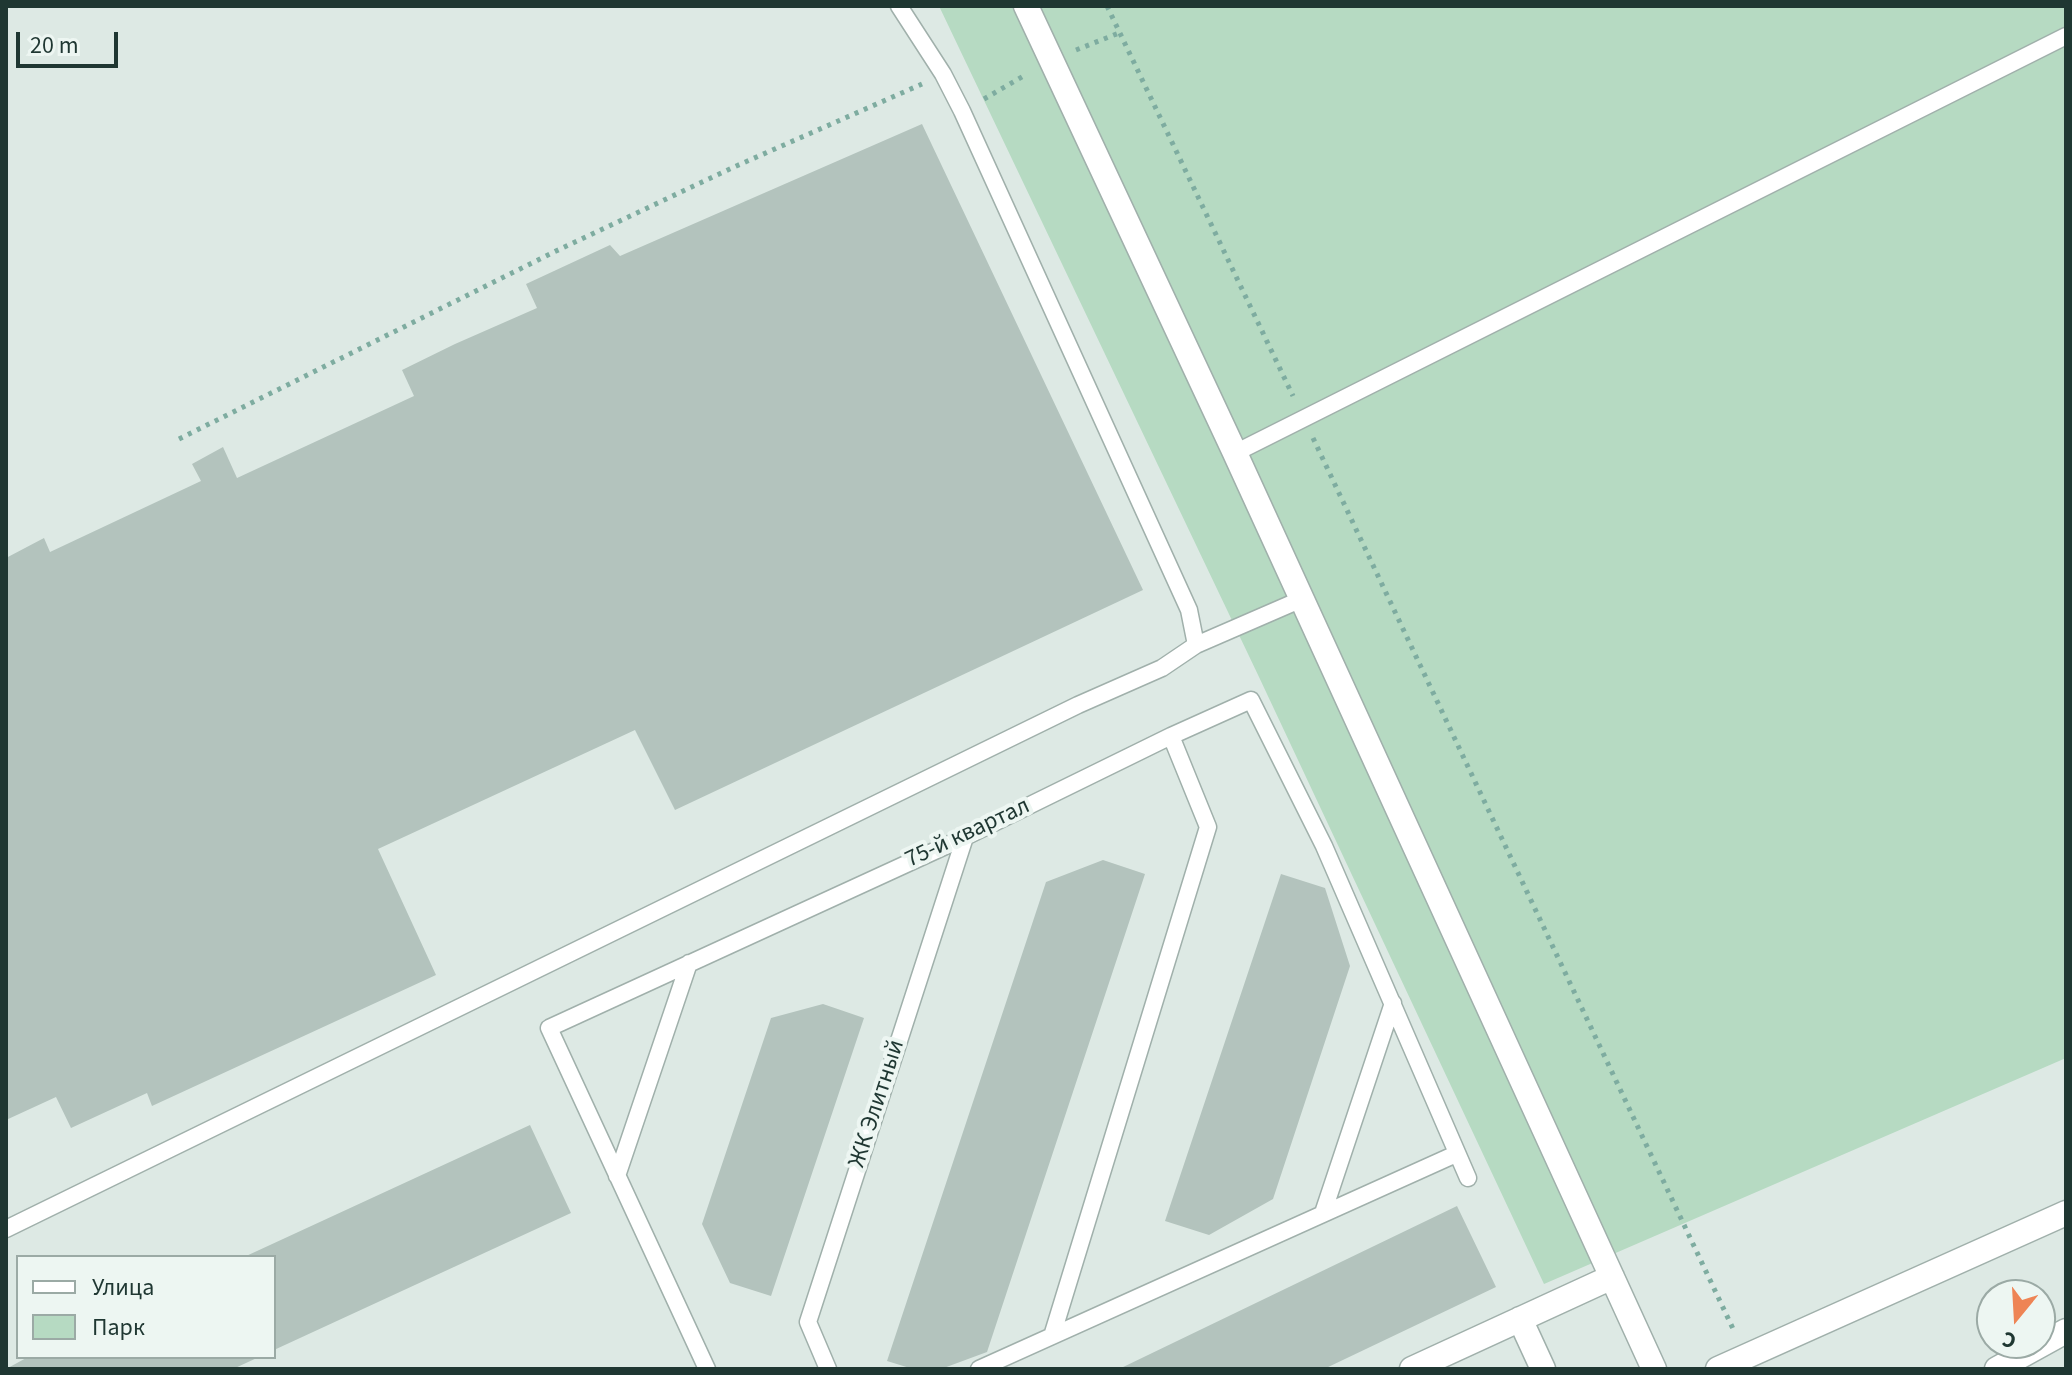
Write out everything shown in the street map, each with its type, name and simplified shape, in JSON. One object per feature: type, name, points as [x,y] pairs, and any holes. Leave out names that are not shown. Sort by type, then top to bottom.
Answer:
[{"type":"street","points":[[1026,6],[1235,453],[1654,1369]]},
{"type":"street","points":[[1718,1369],[2066,1213]]},
{"type":"street","points":[[1412,1369],[1612,1277]]},
{"type":"street","points":[[1520,1319],[1543,1369]]},
{"type":"street","points":[[1997,1369],[2066,1331]]},
{"type":"lane","points":[[899,6],[943,74],[962,111],[1189,610],[1196,645]]},
{"type":"lane","points":[[1235,453],[2066,36]]},
{"type":"lane","points":[[6,1229],[1078,705],[1162,668],[1196,645],[1302,599]]},
{"type":"lane","name":"75-й квартал","points":[[707,1369],[549,1028],[965,837],[1251,700],[1324,846],[1468,1178]]},
{"type":"lane","points":[[1052,1336],[1208,827],[1171,736]]},
{"type":"lane","name":"ЖК Элитный","points":[[828,1369],[808,1322],[965,837]]},
{"type":"lane","points":[[617,1176],[689,963]]},
{"type":"lane","points":[[1323,1213],[1393,1003]]},
{"type":"lane","points":[[979,1369],[1456,1154]]},
{"type":"path","points":[[1107,6],[1746,1356]]},
{"type":"path","points":[[179,439],[554,252],[943,74]]},
{"type":"green space","points":[[939,6],[2066,6],[2066,1058],[1544,1284]]},
{"type":"building","points":[[922,124],[1143,590],[675,810],[635,730],[378,849],[436,975],[152,1106],[147,1093],[71,1128],[56,1097],[6,1120],[6,558],[44,538],[50,552],[201,481],[192,464],[223,447],[237,478],[414,396],[402,370],[537,308],[526,284],[610,245],[620,256]]},
{"type":"building","points":[[1103,860],[1145,874],[987,1352],[941,1369],[913,1369],[887,1361],[1046,882]]},
{"type":"building","points":[[1281,874],[1325,888],[1350,966],[1273,1199],[1209,1235],[1165,1221]]},
{"type":"building","points":[[823,1004],[864,1018],[771,1296],[730,1283],[702,1224],[771,1018]]},
{"type":"building","points":[[530,1125],[571,1213],[276,1349],[276,1255],[248,1255]]},
{"type":"building","points":[[1457,1206],[1496,1287],[1324,1369],[1119,1369]]},
{"type":"building","points":[[24,1359],[255,1359],[233,1369],[6,1369]]}]
